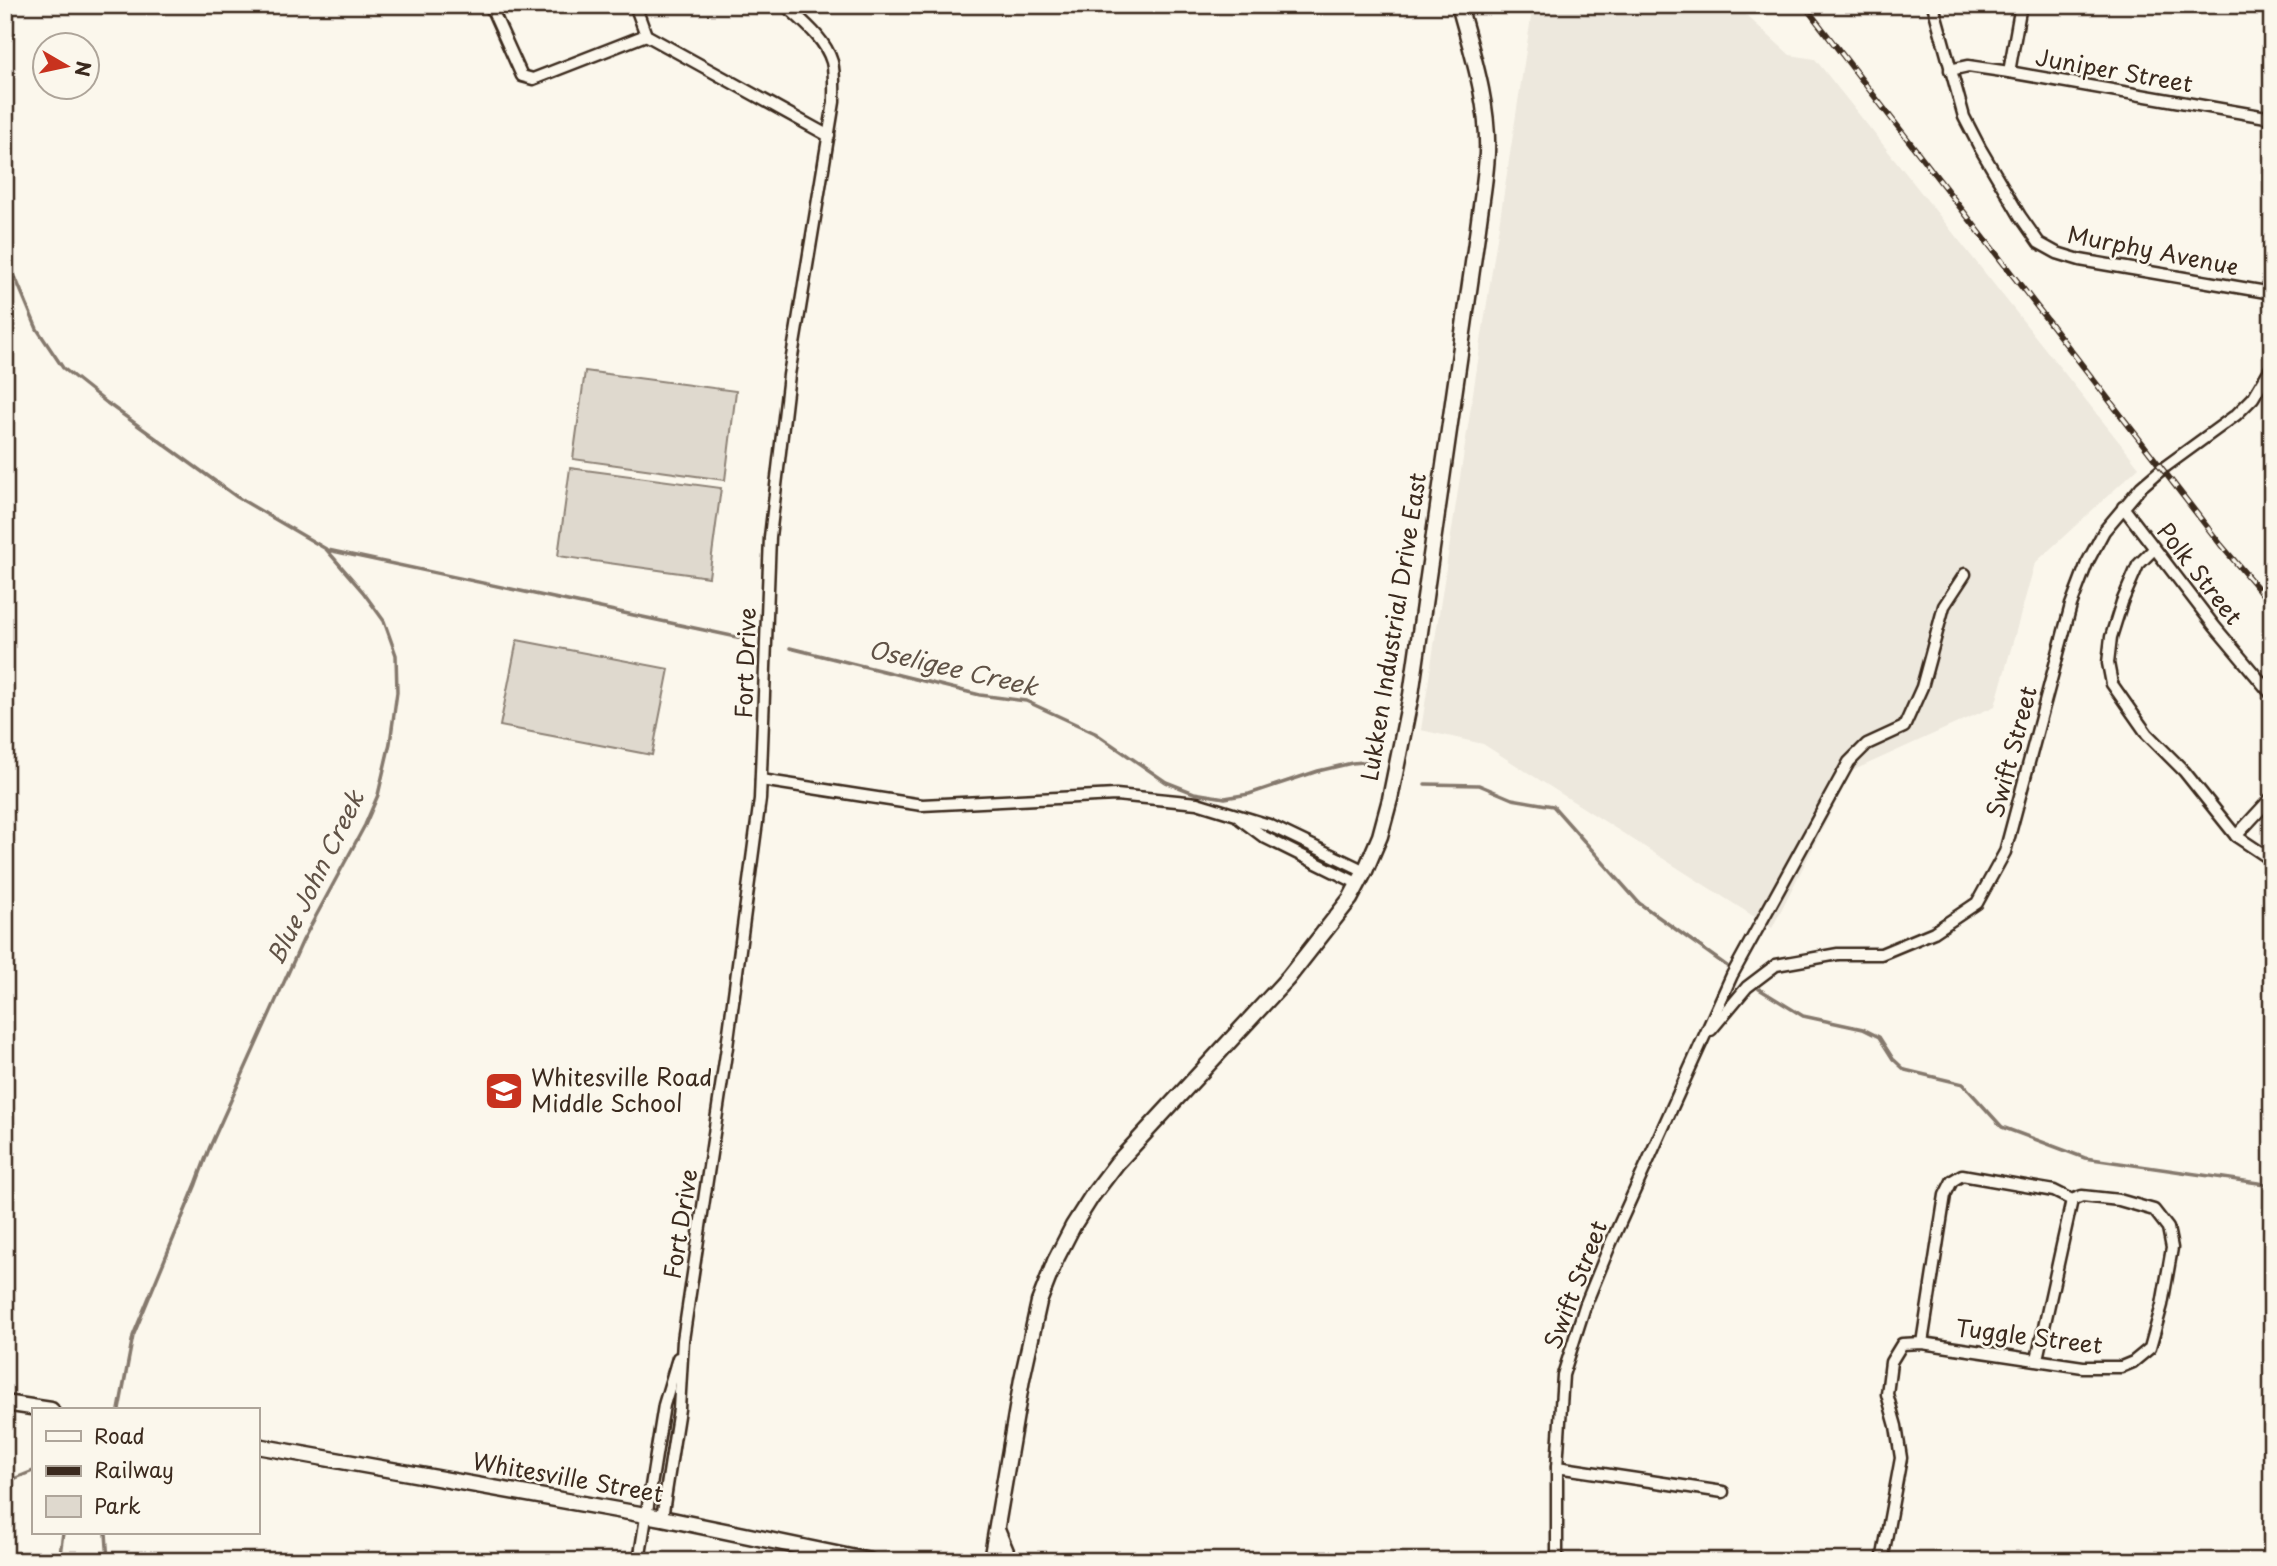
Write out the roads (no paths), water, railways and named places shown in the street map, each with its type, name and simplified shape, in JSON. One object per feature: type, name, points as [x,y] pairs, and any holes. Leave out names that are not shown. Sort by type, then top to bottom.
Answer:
[{"type":"main road","name":"Lukken Industrial Drive East","points":[[991,1561],[1022,1379],[1039,1301],[1073,1226],[1117,1163],[1287,978],[1350,899],[1362,877],[1385,818],[1411,695],[1487,153],[1486,120],[1480,87],[1459,5]]},
{"type":"main road","points":[[5,1403],[38,1408]]},
{"type":"main road","name":"Whitesville Street","points":[[259,1446],[663,1518],[870,1561]]},
{"type":"main road","points":[[996,1528],[1010,1561]]},
{"type":"street","points":[[490,5],[522,76],[533,79],[646,35]]},
{"type":"street","points":[[635,5],[646,35],[829,136]]},
{"type":"street","name":"Fort Drive","points":[[663,1518],[679,1409],[683,1340],[727,1047],[760,799],[770,537],[789,375],[834,102],[833,64],[825,48],[811,29],[785,5]]},
{"type":"street","name":"Murphy Avenue","points":[[1933,5],[1964,117],[2020,216],[2039,243],[2057,253],[2080,260],[2272,293]]},
{"type":"street","points":[[2009,72],[2021,5]]},
{"type":"street","name":"Juniper Street","points":[[1950,70],[1968,66],[2009,72],[2272,118]]},
{"type":"street","name":"Swift Street","points":[[1703,1040],[1747,987],[1776,965],[1838,954],[1881,954],[1934,932],[1977,902],[2005,852],[2071,606],[2087,563],[2104,531],[2123,507],[2162,469],[2236,415],[2253,398],[2272,366]]},
{"type":"street","name":"Polk Street","points":[[2123,507],[2215,627],[2272,695]]},
{"type":"street","points":[[2154,549],[2138,565],[2111,637],[2108,663],[2112,684],[2147,734],[2184,771],[2235,836],[2272,860]]},
{"type":"street","name":"Swift Street","points":[[1557,1561],[1557,1467],[1563,1375],[1585,1306],[1610,1245],[1732,975],[1849,762],[1867,744],[1904,727],[1922,687],[1944,606],[1965,574]]},
{"type":"street","points":[[761,780],[922,805],[1116,795],[1197,803],[1234,815],[1264,837],[1362,877]]},
{"type":"street","points":[[2235,836],[2272,797]]},
{"type":"street","name":"Tuggle Street","points":[[1882,1561],[1901,1458],[1887,1394],[1891,1362],[1902,1344],[1922,1343],[2083,1367],[2121,1367],[2133,1362],[2150,1349],[2162,1305],[2172,1248],[2168,1228],[2154,1210],[2119,1200],[2082,1196],[2072,1200],[2054,1191],[1962,1175],[1952,1181],[1945,1195],[1922,1343]]},
{"type":"street","points":[[2037,1360],[2072,1200]]},
{"type":"street","name":"Fort Drive","points":[[639,1561],[664,1405],[683,1340]]},
{"type":"street","points":[[1557,1467],[1723,1492]]},
{"type":"waterway","name":"Blue John Creek","points":[[5,9],[6,5]]},
{"type":"waterway","name":"Blue John Creek","points":[[5,253],[37,329],[63,368],[237,497],[326,549],[384,621],[396,655],[397,692],[390,743],[378,795],[365,825],[303,940],[209,1149],[133,1336],[119,1408]]},
{"type":"waterway","name":"Oseligee Creek","points":[[328,550],[746,639]]},
{"type":"waterway","name":"Oseligee Creek","points":[[790,648],[980,695],[1026,701],[1095,733],[1166,782],[1194,793],[1225,798],[1249,794],[1318,771],[1352,763],[1376,761]]},
{"type":"waterway","name":"Oseligee Creek","points":[[1425,784],[1479,785],[1512,799],[1553,806],[1639,903],[1727,966]]},
{"type":"waterway","name":"Oseligee Creek","points":[[1759,989],[1803,1016],[1863,1029],[1879,1037],[1893,1059],[1905,1070],[1963,1084],[2002,1127],[2085,1158],[2272,1185]]},
{"type":"waterway","points":[[6,1482],[32,1471]]},
{"type":"waterway","points":[[59,1561],[63,1534]]},
{"type":"waterway","name":"Blue John Creek","points":[[106,1534],[108,1561]]},
{"type":"railway","points":[[1804,5],[2221,545],[2272,605]]},
{"type":"place","name":"Whitesville Road Middle School","points":[[504,1091]]}]
